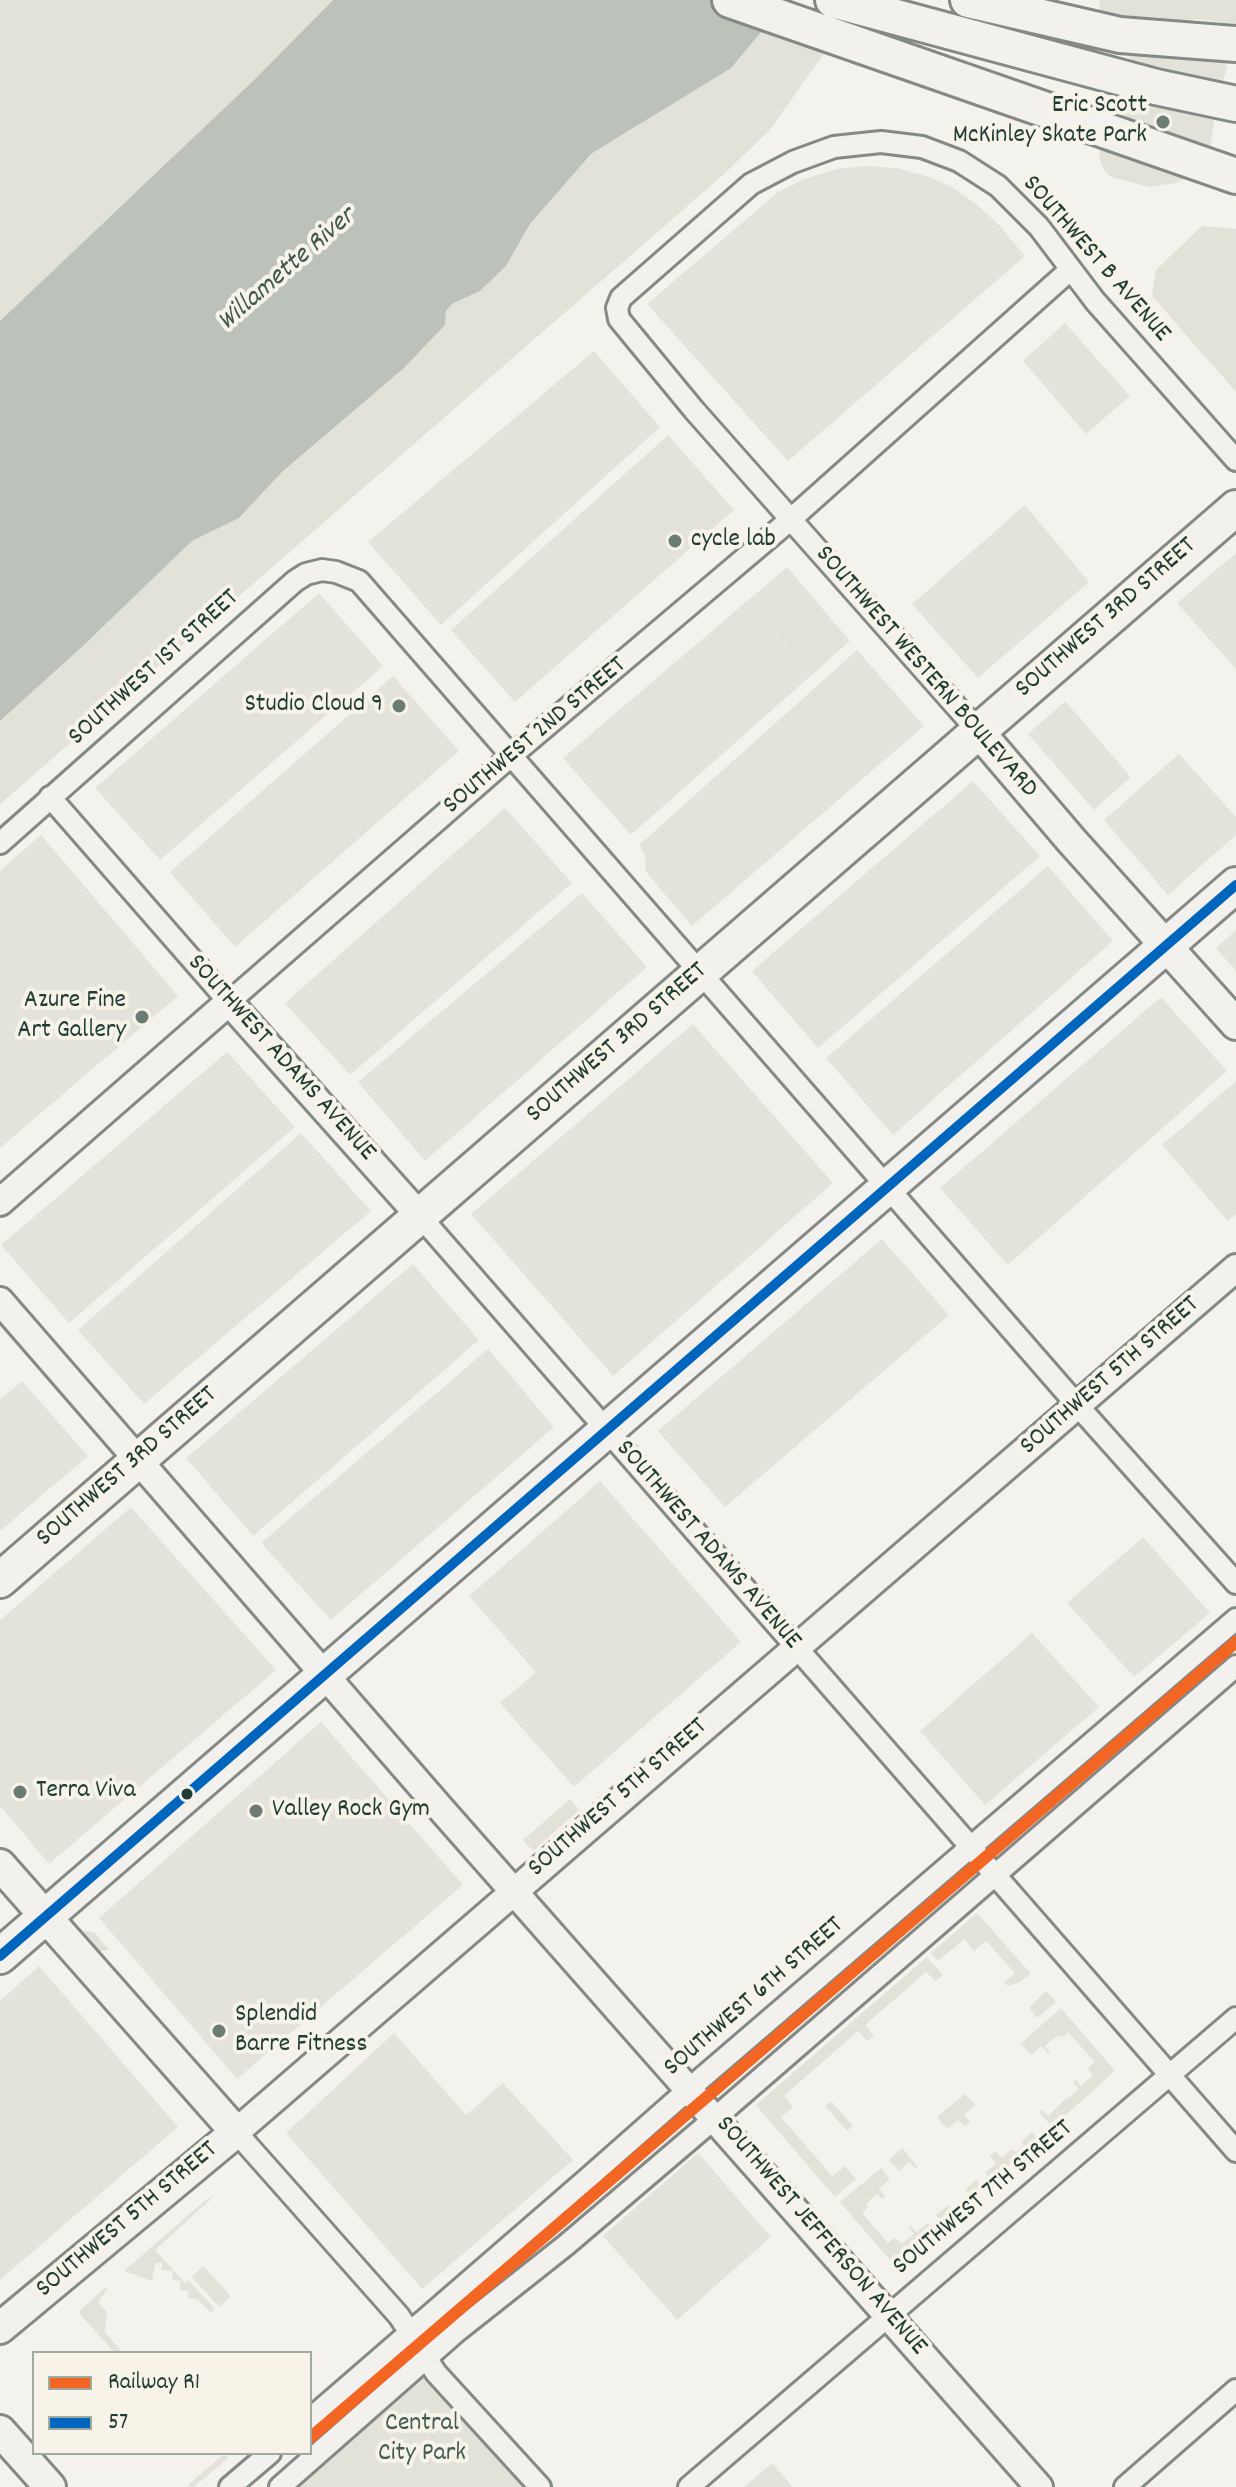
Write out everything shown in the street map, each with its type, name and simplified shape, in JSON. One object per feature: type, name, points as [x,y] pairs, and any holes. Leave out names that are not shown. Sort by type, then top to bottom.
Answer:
[{"type":"highway","points":[[730,0],[1236,176]]},
{"type":"highway","points":[[833,0],[1156,87],[1236,104]]},
{"type":"highway","points":[[968,0],[1120,35],[1236,44]]},
{"type":"highway","name":"SOUTHWEST 3RD STREET","points":[[0,1580],[1236,508]]},
{"type":"highway","points":[[0,1956],[1236,885]]},
{"type":"main road","name":"SOUTHWEST WESTERN BOULEVARD","points":[[978,731],[1236,1024]]},
{"type":"main road","points":[[0,1865],[236,2132]]},
{"type":"main road","name":"SOUTHWEST 5TH STREET","points":[[0,2328],[236,2132]]},
{"type":"main road","points":[[0,2431],[50,2487]]},
{"type":"street","name":"SOUTHWEST B AVENUE","points":[[619,319],[617,308],[621,298],[751,184],[793,162],[834,147],[881,142],[922,147],[959,161],[998,186],[1039,227],[1095,301],[1236,460]]},
{"type":"street","name":"SOUTHWEST 2ND STREET","points":[[0,1202],[511,756],[790,520],[1070,270]]},
{"type":"street","name":"SOUTHWEST WESTERN BOULEVARD","points":[[619,319],[694,410],[978,731]]},
{"type":"street","name":"SOUTHWEST 1ST STREET","points":[[0,843],[295,581],[322,570],[359,581],[511,756]]},
{"type":"street","points":[[511,756],[698,973],[1236,1583]]},
{"type":"street","name":"SOUTHWEST ADAMS AVENUE","points":[[50,797],[1236,2151]]},
{"type":"street","name":"SOUTHWEST 5TH STREET","points":[[236,2132],[1236,1268]]},
{"type":"street","name":"SOUTHWEST JEFFERSON AVENUE","points":[[0,1301],[325,1676],[1039,2487]]},
{"type":"street","name":"SOUTHWEST 6TH STREET","points":[[312,2417],[1236,1619]]},
{"type":"street","points":[[280,2487],[426,2358],[566,2245],[715,2118],[1236,1666]]},
{"type":"street","name":"SOUTHWEST 7TH STREET","points":[[689,2487],[1236,2018]]},
{"type":"street","points":[[236,2132],[399,2316],[436,2373],[540,2487]]},
{"type":"street","points":[[1125,2487],[1236,2390]]},
{"type":"street","points":[[230,2487],[268,2455]]},
{"type":"shaded area","points":[[864,166],[897,168],[952,187],[998,224],[1025,256],[788,461],[647,304],[778,192],[804,179],[836,169]]},
{"type":"shaded area","points":[[1065,323],[1130,396],[1086,434],[1023,361]]},
{"type":"shaded area","points":[[594,351],[660,427],[441,625],[368,542]]},
{"type":"shaded area","points":[[668,435],[734,510],[515,702],[451,630]]},
{"type":"shaded area","points":[[1025,505],[1089,582],[978,678],[912,604]]},
{"type":"shaded area","points":[[1236,553],[1236,669],[1177,603]]},
{"type":"shaded area","points":[[787,567],[850,641],[631,835],[563,758]]},
{"type":"shaded area","points":[[319,593],[383,666],[160,860],[95,788]]},
{"type":"shaded area","points":[[857,650],[924,726],[692,926],[646,872],[645,855],[639,845]]},
{"type":"shaded area","points":[[393,676],[459,751],[235,947],[170,872]]},
{"type":"shaded area","points":[[1065,701],[1131,777],[1094,810],[1028,734]]},
{"type":"shaded area","points":[[1179,754],[1236,817],[1236,835],[1168,895],[1104,820]]},
{"type":"shaded area","points":[[973,781],[1040,856],[818,1048],[752,971]]},
{"type":"shaded area","points":[[505,808],[572,883],[350,1075],[285,1003]]},
{"type":"shaded area","points":[[41,835],[178,996],[0,1148],[0,871]]},
{"type":"shaded area","points":[[1048,866],[1113,941],[893,1135],[826,1058]]},
{"type":"shaded area","points":[[582,893],[647,967],[425,1161],[358,1082]]},
{"type":"shaded area","points":[[1236,930],[1236,971],[1216,948]]},
{"type":"shaded area","points":[[1161,997],[1227,1071],[1008,1265],[940,1188]]},
{"type":"shaded area","points":[[693,1024],[833,1183],[613,1376],[471,1214]]},
{"type":"shaded area","points":[[227,1052],[295,1127],[69,1323],[1,1245]]},
{"type":"shaded area","points":[[1236,1081],[1236,1214],[1228,1221],[1162,1145]]},
{"type":"shaded area","points":[[301,1133],[371,1211],[144,1404],[78,1330]]},
{"type":"shaded area","points":[[882,1239],[949,1315],[725,1507],[658,1431]]},
{"type":"shaded area","points":[[413,1264],[479,1340],[253,1536],[186,1458]]},
{"type":"shaded area","points":[[488,1349],[554,1427],[331,1620],[261,1543]]},
{"type":"shaded area","points":[[22,1381],[88,1456],[0,1531],[0,1400]]},
{"type":"shaded area","points":[[600,1481],[741,1642],[574,1787],[500,1703],[536,1672],[469,1596]]},
{"type":"shaded area","points":[[131,1507],[276,1670],[49,1864],[0,1806],[0,1620]]},
{"type":"shaded area","points":[[1143,1537],[1210,1613],[1134,1677],[1067,1603]]},
{"type":"shaded area","points":[[1032,1633],[1099,1707],[985,1805],[920,1731]]},
{"type":"shaded area","points":[[321,1722],[463,1885],[237,2079],[99,1918]]},
{"type":"shaded area","points":[[39,1966],[178,2127],[0,2280],[0,2001]]},
{"type":"shaded area","points":[[394,2033],[466,2115],[503,2083],[573,2160],[422,2289],[286,2133]]},
{"type":"shaded area","points":[[698,2153],[771,2237],[677,2320],[603,2236]]},
{"type":"shaded area","points":[[772,2463],[793,2487],[744,2487]]},
{"type":"green space","points":[[0,0],[333,0],[255,79],[0,321]]},
{"type":"green space","points":[[1099,0],[1236,0],[1236,24],[1195,19],[1182,27],[1122,24],[1100,15]]},
{"type":"green space","points":[[765,27],[827,49],[770,130],[722,176],[0,804],[0,721],[192,541],[239,518],[282,472],[404,368],[445,325],[446,311],[452,304],[480,291],[506,266],[530,224],[591,154],[636,127]]},
{"type":"green space","name":"Eric Scott McKinley Skate Park","points":[[1132,46],[1218,54],[1227,68],[1219,94],[1209,153],[1189,177],[1176,183],[1150,187],[1111,177],[1099,158],[1100,144],[1109,135]]},
{"type":"green space","points":[[1202,226],[1236,229],[1236,392],[1152,296],[1156,270]]},
{"type":"green space","points":[[786,573],[842,639],[809,668],[752,603]]},
{"type":"green space","points":[[570,1799],[579,1810],[533,1851],[523,1840]]},
{"type":"green space","points":[[977,1913],[1031,1974],[1008,1986],[1004,1983],[1015,1973],[986,1941],[974,1951],[964,1939],[938,1961],[931,1953]]},
{"type":"green space","points":[[82,1931],[94,1932],[109,1950],[90,1952],[78,1936]]},
{"type":"green space","points":[[927,1957],[943,1975],[936,1981],[926,1972],[865,2025],[874,2036],[867,2041],[858,2031],[784,2096],[793,2107],[781,2117],[832,2176],[845,2166],[856,2179],[835,2197],[756,2105]]},
{"type":"green space","points":[[1046,1991],[1056,2002],[1037,2018],[1029,2008]]},
{"type":"green space","points":[[1061,2008],[1115,2071],[1052,2127],[1039,2112],[1042,2110],[1048,2116],[1079,2089],[1073,2082],[1075,2080],[1081,2086],[1093,2075],[1088,2068],[1095,2062],[1068,2032],[1061,2038],[1058,2035],[1045,2046],[1048,2053],[1041,2046],[1031,2055],[1021,2043]]},
{"type":"green space","points":[[965,2094],[975,2105],[964,2115],[970,2122],[965,2126],[958,2120],[947,2129],[937,2117]]},
{"type":"green space","points":[[831,2101],[853,2126],[847,2131],[825,2106]]},
{"type":"green space","points":[[1032,2132],[1039,2139],[972,2198],[965,2190],[976,2180],[980,2184],[988,2177],[985,2173],[996,2163],[990,2156],[995,2151],[1002,2158],[1012,2149],[1016,2152]]},
{"type":"green space","points":[[902,2148],[918,2167],[916,2169],[909,2162],[899,2171],[889,2160]]},
{"type":"green space","points":[[881,2168],[890,2179],[879,2189],[885,2196],[882,2199],[877,2194],[866,2204],[868,2207],[862,2213],[888,2243],[895,2237],[902,2244],[914,2234],[910,2225],[916,2232],[928,2223],[931,2226],[939,2219],[936,2215],[948,2205],[954,2212],[894,2265],[840,2202]]},
{"type":"green space","points":[[214,2196],[155,2250],[185,2283],[188,2280],[215,2309],[211,2313],[197,2299],[188,2298],[189,2291],[180,2290],[181,2281],[172,2280],[173,2271],[162,2270],[162,2263],[155,2263],[152,2281],[124,2271],[208,2198]]},
{"type":"green space","points":[[203,2266],[230,2297],[219,2307],[192,2277]]},
{"type":"green space","points":[[107,2286],[98,2302],[107,2312],[105,2332],[121,2351],[113,2351],[78,2312]]},
{"type":"green space","name":"Central City Park","points":[[422,2376],[435,2383],[526,2487],[295,2487],[384,2410],[386,2402],[416,2377]]},
{"type":"green space","points":[[223,2455],[228,2458],[194,2487],[187,2486]]},
{"type":"water","name":"Willamette River","points":[[333,0],[788,0],[731,68],[591,154],[530,224],[506,266],[480,291],[452,304],[446,311],[445,325],[404,368],[282,472],[239,518],[192,541],[0,721],[0,321],[255,79]]},
{"type":"rail line","name":"R1","points":[[312,2436],[1236,1642]]},
{"type":"transit line","name":"57","points":[[0,1956],[1236,885]]},
{"type":"place","name":"Eric Scott McKinley Skate Park","points":[[1163,122]]},
{"type":"place","name":"cycle lab","points":[[675,541]]},
{"type":"place","name":"Studio Cloud 9","points":[[399,706]]},
{"type":"place","name":"Azure Fine Art Gallery","points":[[142,1017]]},
{"type":"place","name":"Terra Viva","points":[[20,1792]]},
{"type":"place","name":"Valley Rock Gym","points":[[256,1811]]},
{"type":"place","name":"Splendid Barre Fitness","points":[[219,2031]]}]
